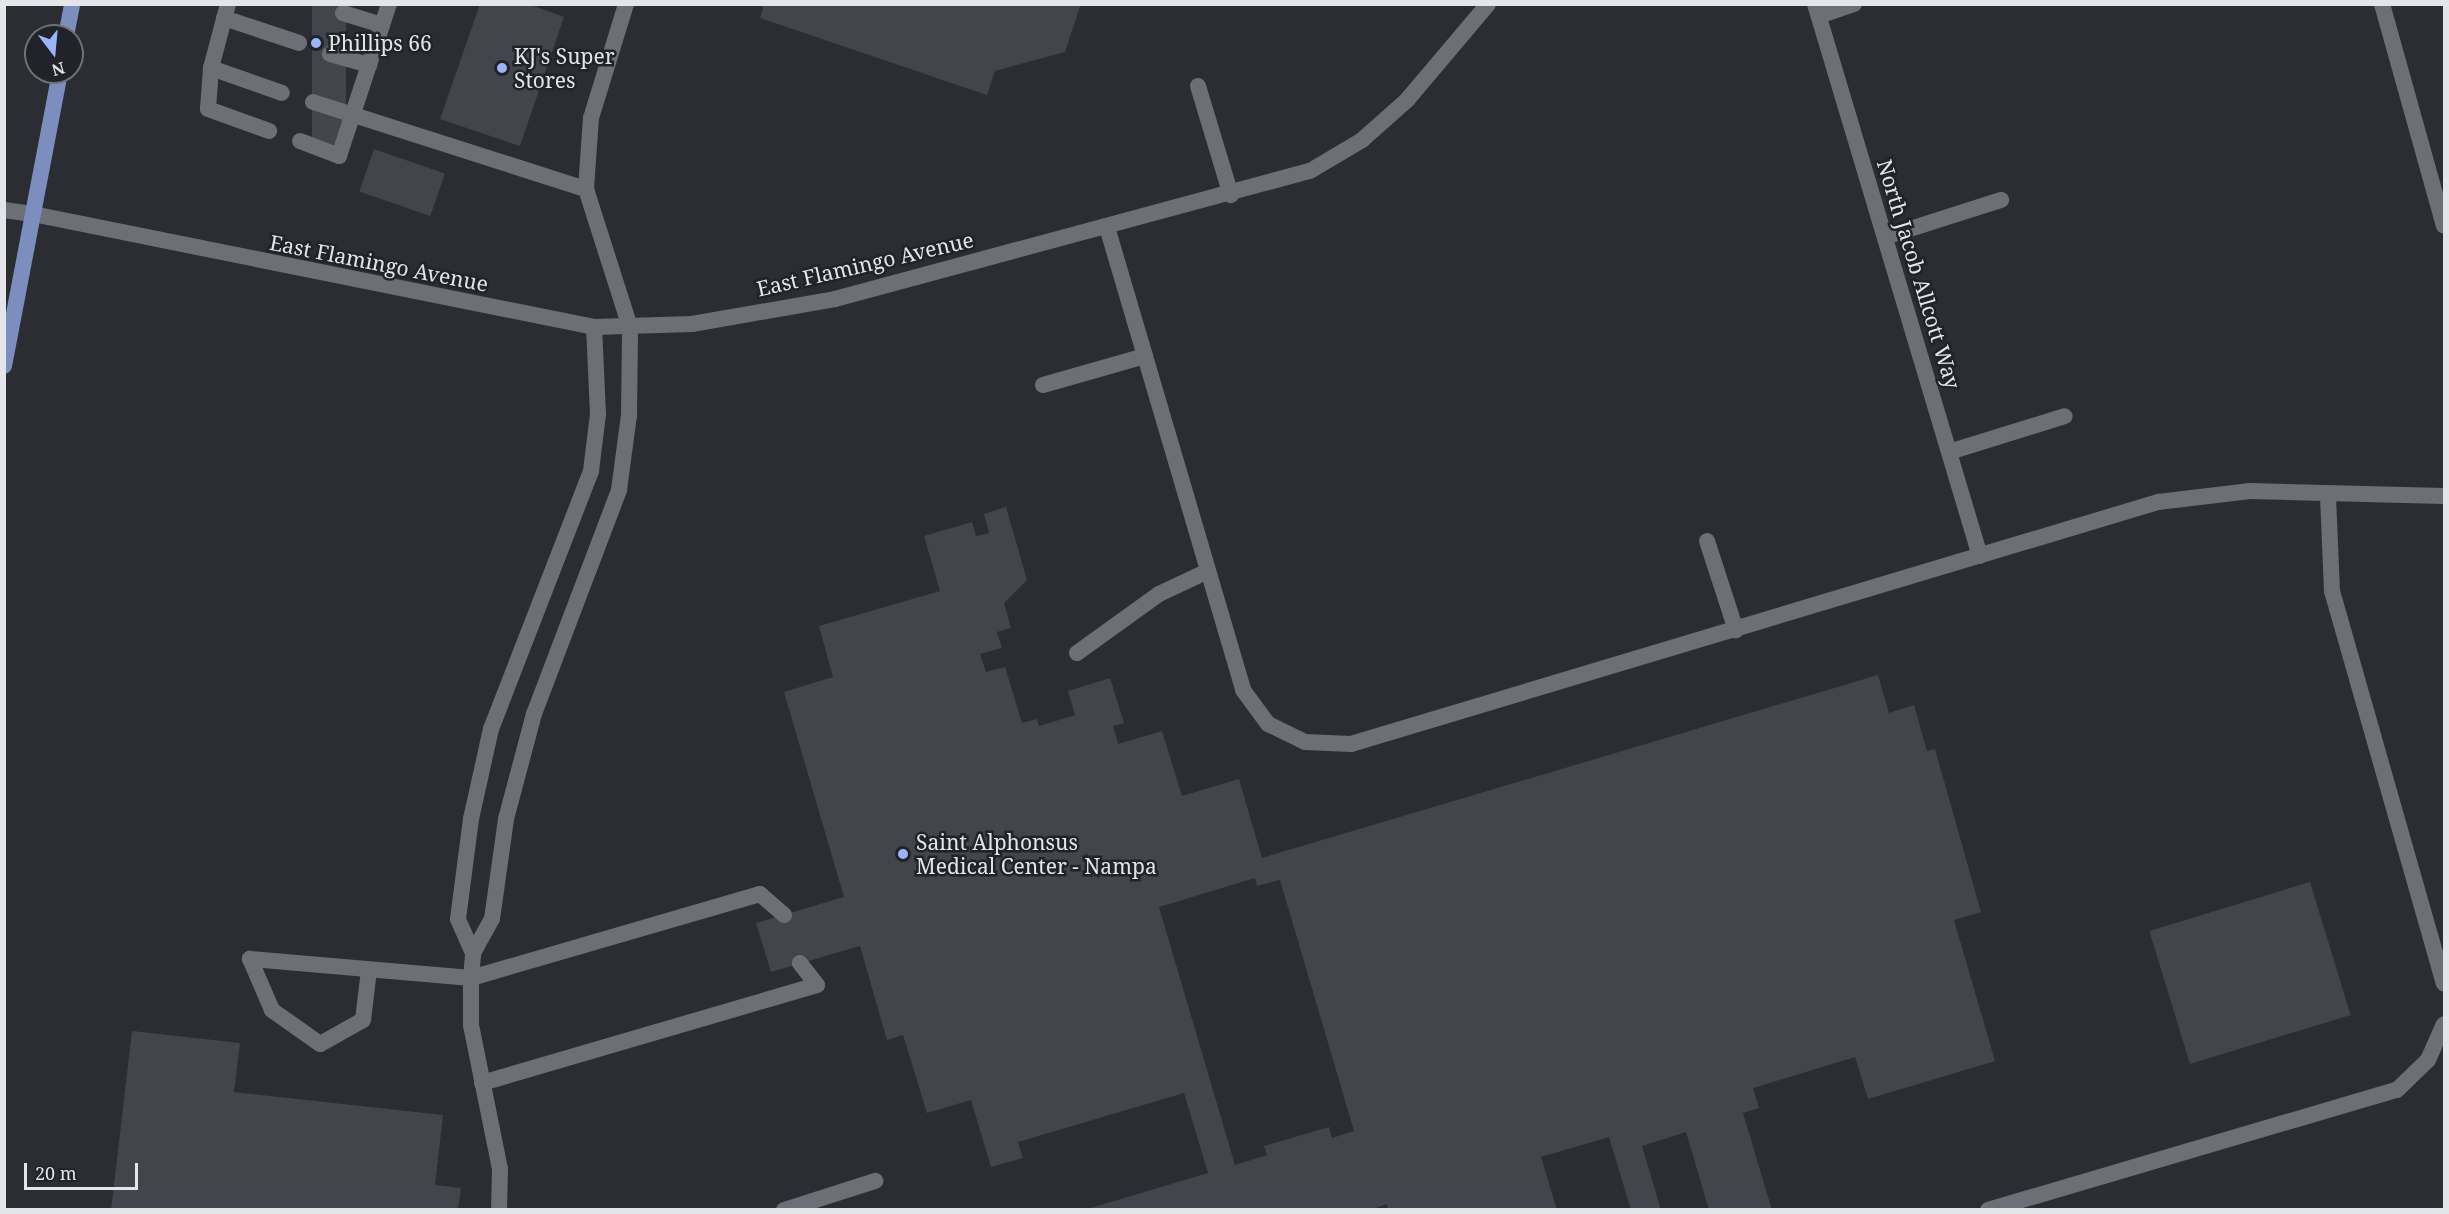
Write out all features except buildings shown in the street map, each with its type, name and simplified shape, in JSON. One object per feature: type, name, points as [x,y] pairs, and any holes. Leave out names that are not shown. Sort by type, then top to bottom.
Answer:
[{"type":"main road","points":[[68,24],[72,4]]},
{"type":"main road","points":[[4,366],[58,84]]},
{"type":"street","points":[[300,141],[339,156],[389,4]]},
{"type":"street","name":"East Flamingo Avenue","points":[[4,210],[594,327],[692,324],[835,299],[1231,195],[1310,171],[1362,141],[1407,100],[1488,4]]},
{"type":"street","points":[[1817,10],[1854,4]]},
{"type":"street","points":[[2382,4],[2445,226]]},
{"type":"street","points":[[499,1209],[500,1169],[471,1025],[473,953],[492,920],[506,819],[534,714],[619,490],[629,415],[630,327],[586,189],[591,118],[623,5]]},
{"type":"street","name":"North Jacob Allcott Way","points":[[1817,10],[1980,556]]},
{"type":"street","points":[[269,131],[208,109],[211,68],[226,11],[299,43]]},
{"type":"street","points":[[343,13],[382,25]]},
{"type":"street","points":[[330,54],[369,65]]},
{"type":"street","points":[[211,68],[282,93]]},
{"type":"street","points":[[1198,86],[1231,195]]},
{"type":"street","points":[[313,102],[586,189]]},
{"type":"street","points":[[1885,237],[2001,200]]},
{"type":"street","points":[[1107,227],[1243,690],[1268,724],[1305,742],[1351,744],[2157,502],[2250,491],[2328,496],[2445,496]]},
{"type":"street","points":[[473,953],[458,919],[471,819],[491,729],[591,471],[598,414],[594,327]]},
{"type":"street","points":[[1043,385],[1145,356]]},
{"type":"street","points":[[1949,452],[2065,416]]},
{"type":"street","points":[[2328,496],[2332,591],[2445,982]]},
{"type":"street","points":[[1707,541],[1736,630]]},
{"type":"street","points":[[1077,653],[1159,594],[1208,571]]},
{"type":"street","points":[[369,970],[363,1020],[320,1044],[272,1010],[250,958],[471,978],[760,894],[784,915]]},
{"type":"street","points":[[482,1083],[817,985],[800,963]]},
{"type":"street","points":[[1988,1209],[2397,1090],[2428,1060],[2445,1024]]},
{"type":"street","points":[[784,1209],[875,1181]]},
{"type":"place","name":"Phillips 66","points":[[316,43]]},
{"type":"place","name":"KJ's Super Stores","points":[[502,68]]},
{"type":"place","name":"Saint Alphonsus Medical Center - Nampa","points":[[903,854]]}]
